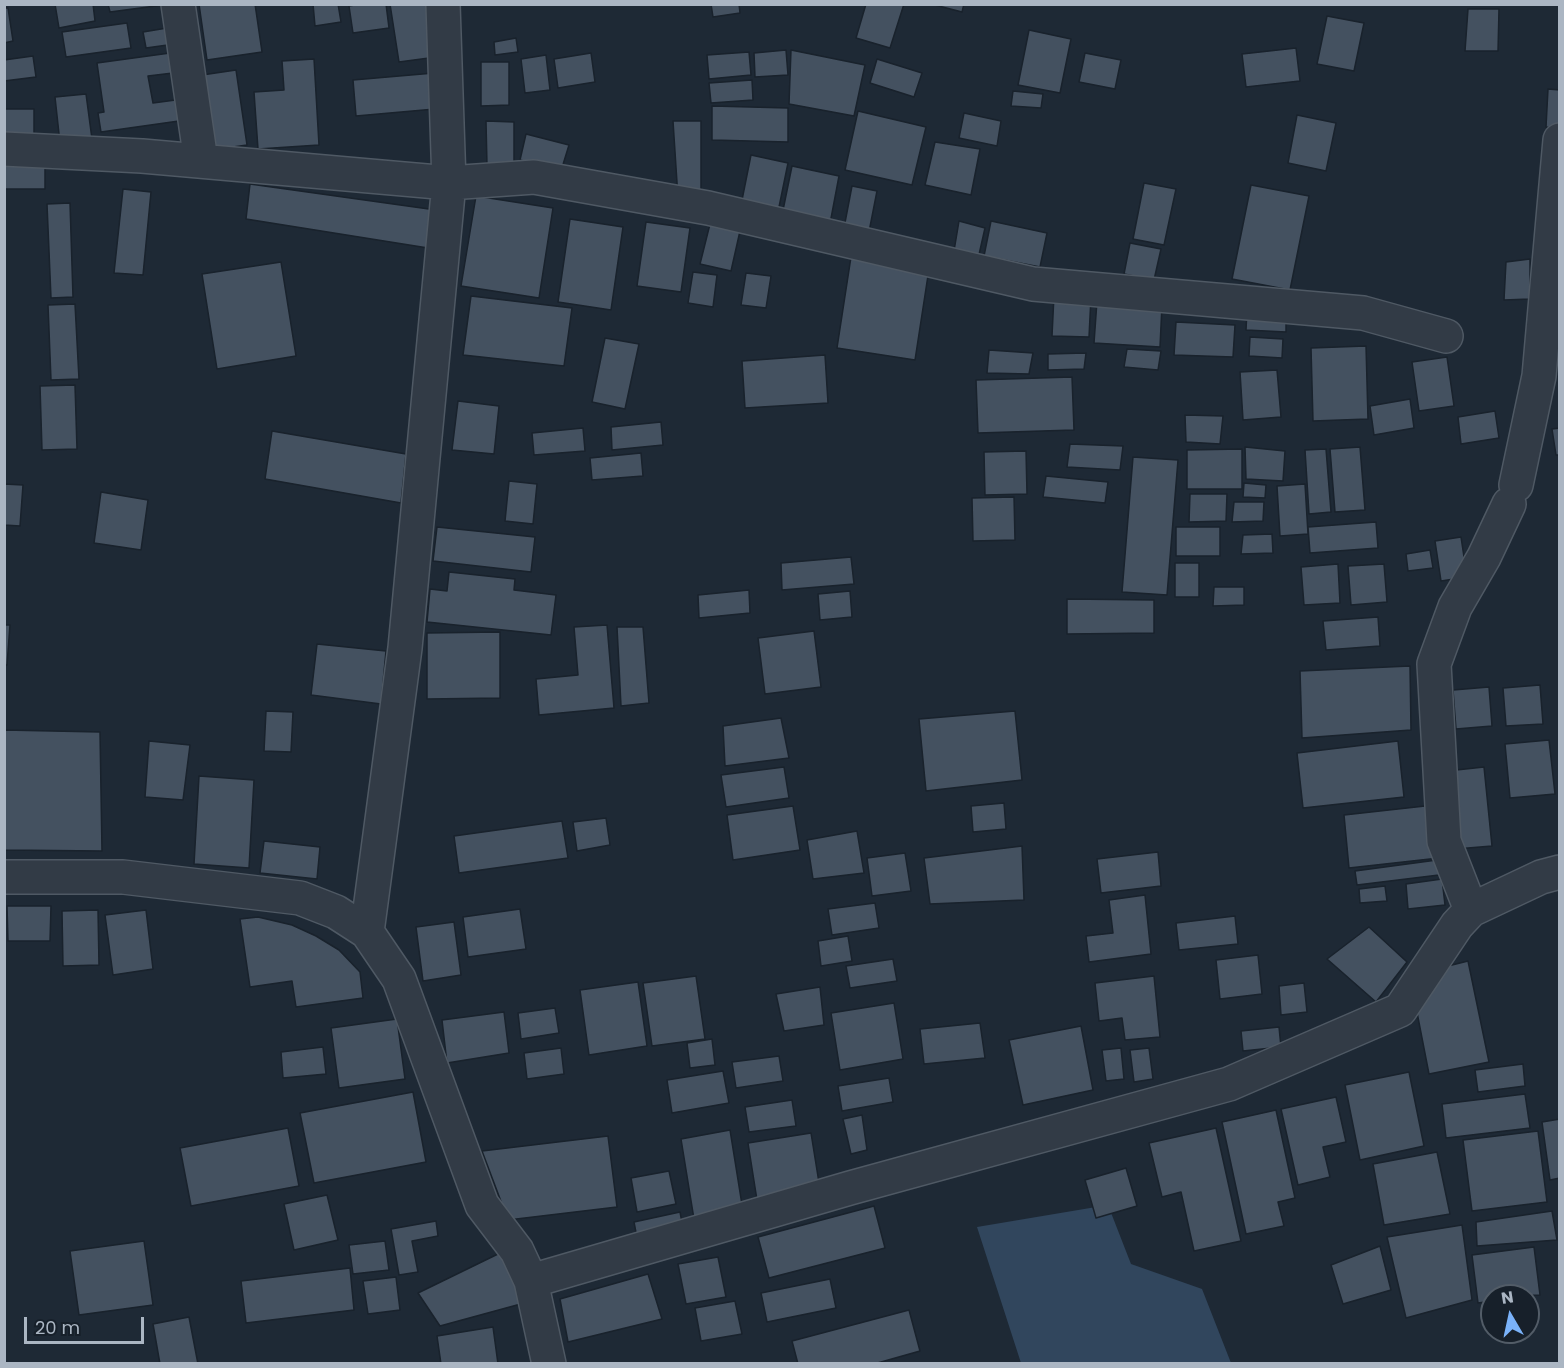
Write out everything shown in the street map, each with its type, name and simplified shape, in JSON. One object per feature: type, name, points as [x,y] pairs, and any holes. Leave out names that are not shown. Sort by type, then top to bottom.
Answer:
[{"type":"street","points":[[178,4],[201,161]]},
{"type":"street","points":[[367,932],[405,648],[449,183],[443,4]]},
{"type":"street","points":[[1471,910],[1444,841],[1434,664],[1455,607],[1484,557],[1513,494],[1539,376],[1560,140]]},
{"type":"street","points":[[4,149],[201,161],[449,183],[534,177],[708,208],[1033,284],[1363,313],[1446,336]]},
{"type":"street","points":[[531,1281],[850,1188],[1229,1084],[1400,1010],[1457,926],[1471,910],[1541,877],[1560,872]]},
{"type":"street","points":[[4,877],[123,877],[300,898],[336,912],[367,932],[399,979],[482,1205],[517,1251],[531,1281],[549,1364]]},
{"type":"water","points":[[1108,1205],[1131,1264],[1202,1289],[1231,1363],[1021,1363],[977,1227]]},
{"type":"building","points":[[55,4],[93,4],[95,21],[59,28]]},
{"type":"building","points":[[108,4],[163,5],[110,12]]},
{"type":"building","points":[[199,4],[255,4],[262,52],[207,60]]},
{"type":"building","points":[[313,4],[338,4],[341,22],[315,26]]},
{"type":"building","points":[[386,4],[389,28],[353,33],[349,6]]},
{"type":"building","points":[[390,4],[436,4],[444,56],[399,62]]},
{"type":"building","points":[[711,4],[739,4],[740,13],[713,17]]},
{"type":"building","points":[[866,4],[904,4],[890,48],[856,38]]},
{"type":"building","points":[[931,4],[964,4],[962,12]]},
{"type":"building","points":[[4,8],[8,8],[13,41],[4,43]]},
{"type":"building","points":[[1468,9],[1499,9],[1498,51],[1465,51]]},
{"type":"building","points":[[1327,16],[1364,23],[1354,71],[1317,64]]},
{"type":"building","points":[[127,23],[131,48],[66,57],[62,32]]},
{"type":"building","points":[[179,26],[182,43],[146,48],[143,32]]},
{"type":"building","points":[[1029,30],[1071,39],[1060,93],[1018,85]]},
{"type":"building","points":[[516,38],[518,52],[495,55],[494,42]]},
{"type":"building","points":[[1296,48],[1300,81],[1246,87],[1242,54]]},
{"type":"building","points":[[786,50],[788,75],[755,77],[754,53]]},
{"type":"building","points":[[791,50],[865,65],[854,116],[789,104]]},
{"type":"building","points":[[749,52],[751,75],[709,79],[707,55]]},
{"type":"building","points":[[170,53],[173,73],[148,76],[153,103],[183,99],[186,120],[101,132],[98,113],[104,112],[97,63]]},
{"type":"building","points":[[591,53],[595,82],[558,88],[554,59]]},
{"type":"building","points":[[1085,53],[1121,60],[1115,89],[1079,82]]},
{"type":"building","points":[[546,55],[550,90],[525,93],[521,59]]},
{"type":"building","points":[[33,56],[36,77],[4,81],[4,60]]},
{"type":"building","points":[[314,59],[319,145],[258,149],[254,92],[284,90],[282,61]]},
{"type":"building","points":[[877,59],[922,73],[914,97],[870,83]]},
{"type":"building","points":[[481,62],[509,62],[509,105],[481,106]]},
{"type":"building","points":[[236,70],[247,145],[212,150],[202,75]]},
{"type":"building","points":[[434,73],[435,109],[356,116],[353,80]]},
{"type":"building","points":[[752,80],[753,100],[711,103],[709,83]]},
{"type":"building","points":[[1548,89],[1560,90],[1560,128],[1546,127]]},
{"type":"building","points":[[1013,91],[1043,94],[1041,108],[1011,106]]},
{"type":"building","points":[[86,94],[92,139],[60,143],[55,97]]},
{"type":"building","points":[[712,106],[788,108],[788,142],[712,140]]},
{"type":"building","points":[[4,109],[34,109],[34,138],[4,137]]},
{"type":"building","points":[[858,111],[926,127],[912,185],[845,170]]},
{"type":"building","points":[[964,113],[1001,121],[997,146],[959,138]]},
{"type":"building","points":[[1297,115],[1336,123],[1326,171],[1288,163]]},
{"type":"building","points":[[486,121],[514,122],[514,165],[487,166]]},
{"type":"building","points":[[673,121],[701,121],[701,196],[678,198]]},
{"type":"building","points":[[526,134],[569,145],[561,171],[520,160]]},
{"type":"building","points":[[935,142],[980,149],[971,195],[925,185]]},
{"type":"building","points":[[751,155],[788,163],[778,212],[741,205]]},
{"type":"building","points":[[4,163],[45,163],[45,189],[4,189]]},
{"type":"building","points":[[792,166],[839,176],[829,229],[781,220]]},
{"type":"building","points":[[1144,183],[1176,189],[1164,245],[1133,239]]},
{"type":"building","points":[[250,184],[436,210],[428,248],[246,219]]},
{"type":"building","points":[[1251,185],[1309,196],[1290,290],[1232,279]]},
{"type":"building","points":[[852,186],[877,191],[868,237],[843,233]]},
{"type":"building","points":[[123,189],[151,192],[143,275],[114,273]]},
{"type":"building","points":[[476,196],[553,208],[539,298],[461,286]]},
{"type":"building","points":[[70,203],[73,297],[51,298],[47,204]]},
{"type":"building","points":[[570,219],[623,227],[611,310],[558,302]]},
{"type":"building","points":[[959,221],[985,228],[978,259],[954,251]]},
{"type":"building","points":[[991,221],[1047,233],[1040,267],[984,256]]},
{"type":"building","points":[[646,222],[690,228],[681,292],[637,286]]},
{"type":"building","points":[[710,224],[740,231],[731,271],[700,264]]},
{"type":"building","points":[[1130,243],[1161,249],[1154,280],[1124,274]]},
{"type":"building","points":[[851,257],[929,269],[915,360],[837,348]]},
{"type":"building","points":[[1530,259],[1530,299],[1504,300],[1506,262]]},
{"type":"building","points":[[281,262],[296,356],[217,369],[202,274]]},
{"type":"building","points":[[693,272],[717,275],[713,307],[688,303]]},
{"type":"building","points":[[746,273],[771,276],[766,308],[741,305]]},
{"type":"building","points":[[1054,295],[1091,297],[1089,337],[1052,336]]},
{"type":"building","points":[[471,296],[572,308],[564,366],[463,355]]},
{"type":"building","points":[[1097,301],[1162,305],[1160,347],[1094,343]]},
{"type":"building","points":[[75,304],[79,379],[51,380],[48,305]]},
{"type":"building","points":[[1247,310],[1286,312],[1286,332],[1246,330]]},
{"type":"building","points":[[1176,322],[1235,325],[1233,357],[1174,355]]},
{"type":"building","points":[[1250,337],[1283,339],[1282,358],[1249,356]]},
{"type":"building","points":[[605,338],[639,344],[625,409],[592,402]]},
{"type":"building","points":[[1366,346],[1368,419],[1313,421],[1311,348]]},
{"type":"building","points":[[1127,349],[1161,351],[1158,370],[1124,367]]},
{"type":"building","points":[[989,350],[1033,353],[1029,374],[987,373]]},
{"type":"building","points":[[1086,353],[1084,369],[1048,370],[1048,354]]},
{"type":"building","points":[[825,355],[828,403],[745,408],[742,361]]},
{"type":"building","points":[[1447,357],[1454,406],[1419,411],[1412,362]]},
{"type":"building","points":[[1277,370],[1281,417],[1243,420],[1240,372]]},
{"type":"building","points":[[1072,377],[1074,430],[978,433],[976,380]]},
{"type":"building","points":[[75,385],[77,449],[42,450],[40,386]]},
{"type":"building","points":[[1410,399],[1414,428],[1374,435],[1370,406]]},
{"type":"building","points":[[458,401],[499,406],[494,454],[452,450]]},
{"type":"building","points":[[1495,411],[1499,438],[1461,444],[1458,417]]},
{"type":"building","points":[[1185,415],[1223,416],[1220,444],[1186,442]]},
{"type":"building","points":[[661,422],[663,445],[612,450],[611,427]]},
{"type":"building","points":[[583,428],[585,451],[534,455],[532,433]]},
{"type":"building","points":[[1560,428],[1560,455],[1556,455],[1552,429]]},
{"type":"building","points":[[272,431],[406,454],[401,503],[265,479]]},
{"type":"building","points":[[1070,444],[1123,446],[1120,470],[1067,467]]},
{"type":"building","points":[[1245,447],[1285,451],[1283,481],[1246,479]]},
{"type":"building","points":[[1360,447],[1365,510],[1335,512],[1330,449]]},
{"type":"building","points":[[1242,449],[1242,489],[1187,489],[1187,450]]},
{"type":"building","points":[[1326,449],[1331,512],[1309,514],[1305,450]]},
{"type":"building","points":[[1026,451],[1027,494],[985,495],[984,452]]},
{"type":"building","points":[[641,453],[643,476],[592,480],[590,458]]},
{"type":"building","points":[[1133,457],[1178,460],[1167,595],[1122,592]]},
{"type":"building","points":[[1046,476],[1108,482],[1105,503],[1043,497]]},
{"type":"building","points":[[509,481],[537,484],[533,524],[505,521]]},
{"type":"building","points":[[1244,483],[1266,485],[1265,498],[1243,497]]},
{"type":"building","points":[[4,484],[23,485],[20,526],[4,525]]},
{"type":"building","points":[[1305,484],[1308,534],[1280,536],[1277,486]]},
{"type":"building","points":[[101,492],[148,500],[141,550],[94,543]]},
{"type":"building","points":[[1190,494],[1227,494],[1226,521],[1189,522]]},
{"type":"building","points":[[1014,497],[1015,540],[973,541],[972,498]]},
{"type":"building","points":[[1234,502],[1264,502],[1263,521],[1232,522]]},
{"type":"building","points":[[1376,522],[1378,548],[1310,553],[1308,527]]},
{"type":"building","points":[[437,527],[535,537],[531,572],[433,561]]},
{"type":"building","points":[[1176,527],[1220,527],[1220,556],[1176,556]]},
{"type":"building","points":[[1272,534],[1273,553],[1241,554],[1243,535]]},
{"type":"building","points":[[1461,537],[1467,577],[1441,581],[1435,541]]},
{"type":"building","points":[[1430,550],[1433,568],[1408,571],[1406,554]]},
{"type":"building","points":[[851,557],[854,584],[782,590],[781,563]]},
{"type":"building","points":[[1175,563],[1199,563],[1199,597],[1175,597]]},
{"type":"building","points":[[1338,564],[1340,603],[1304,605],[1301,567]]},
{"type":"building","points":[[1384,564],[1387,602],[1351,605],[1348,566]]},
{"type":"building","points":[[449,572],[515,579],[514,590],[556,595],[551,635],[427,622],[430,589],[447,591]]},
{"type":"building","points":[[1214,587],[1244,587],[1244,605],[1213,606]]},
{"type":"building","points":[[749,590],[750,613],[699,618],[698,595]]},
{"type":"building","points":[[850,591],[852,617],[820,620],[818,594]]},
{"type":"building","points":[[1067,599],[1154,600],[1154,633],[1067,634]]},
{"type":"building","points":[[1378,617],[1380,646],[1326,650],[1323,621]]},
{"type":"building","points":[[4,625],[10,625],[7,665],[4,665]]},
{"type":"building","points":[[607,625],[614,708],[539,715],[536,679],[578,675],[574,627]]},
{"type":"building","points":[[617,627],[643,627],[649,703],[621,706]]},
{"type":"building","points":[[814,631],[821,687],[765,694],[758,638]]},
{"type":"building","points":[[500,632],[500,698],[427,699],[427,633]]},
{"type":"building","points":[[317,644],[386,651],[381,704],[311,695]]},
{"type":"building","points":[[1410,666],[1411,730],[1302,738],[1300,671]]},
{"type":"building","points":[[1540,685],[1543,724],[1506,726],[1503,688]]},
{"type":"building","points":[[1489,687],[1492,726],[1456,729],[1453,690]]},
{"type":"building","points":[[266,711],[293,712],[291,752],[264,751]]},
{"type":"building","points":[[1015,711],[1022,780],[926,791],[919,719]]},
{"type":"building","points":[[781,718],[789,758],[725,766],[723,726]]},
{"type":"building","points":[[4,730],[100,732],[102,851],[4,850]]},
{"type":"building","points":[[1549,740],[1555,794],[1510,798],[1505,744]]},
{"type":"building","points":[[149,741],[190,745],[183,800],[145,797]]},
{"type":"building","points":[[1398,741],[1404,797],[1303,808],[1297,753]]},
{"type":"building","points":[[784,767],[789,798],[726,807],[721,775]]},
{"type":"building","points":[[1484,767],[1492,846],[1456,849],[1447,771]]},
{"type":"building","points":[[199,776],[254,780],[249,868],[194,864]]},
{"type":"building","points":[[1004,803],[1006,829],[973,832],[971,806]]},
{"type":"building","points":[[1434,805],[1439,858],[1349,868],[1344,815]]},
{"type":"building","points":[[793,806],[800,850],[733,860],[727,815]]},
{"type":"building","points":[[606,818],[610,845],[577,851],[573,822]]},
{"type":"building","points":[[562,821],[568,858],[459,873],[454,836]]},
{"type":"building","points":[[857,831],[864,873],[813,879],[807,840]]},
{"type":"building","points":[[264,841],[320,847],[317,879],[260,873]]},
{"type":"building","points":[[1022,846],[1024,900],[930,904],[924,858]]},
{"type":"building","points":[[1158,852],[1161,886],[1101,893],[1097,859]]},
{"type":"building","points":[[905,853],[911,891],[872,896],[867,858]]},
{"type":"building","points":[[1437,860],[1439,875],[1357,885],[1355,871]]},
{"type":"building","points":[[1442,879],[1445,905],[1408,909],[1406,884]]},
{"type":"building","points":[[1385,886],[1387,901],[1360,903],[1359,889]]},
{"type":"building","points":[[1145,895],[1151,954],[1089,962],[1086,936],[1113,933],[1109,900]]},
{"type":"building","points":[[875,903],[879,928],[832,935],[828,909]]},
{"type":"building","points":[[7,906],[51,906],[50,941],[8,941]]},
{"type":"building","points":[[520,909],[526,949],[468,957],[463,917]]},
{"type":"building","points":[[98,910],[99,965],[63,966],[62,911]]},
{"type":"building","points":[[146,910],[153,969],[113,975],[105,915]]},
{"type":"building","points":[[1235,916],[1238,944],[1179,950],[1176,923]]},
{"type":"building","points":[[258,917],[292,925],[339,950],[360,972],[363,998],[296,1007],[292,981],[250,987],[240,919]]},
{"type":"building","points":[[454,922],[461,975],[423,981],[416,927]]},
{"type":"building","points":[[1369,927],[1407,962],[1376,1002],[1327,959]]},
{"type":"building","points":[[848,936],[852,961],[821,966],[818,941]]},
{"type":"building","points":[[1258,955],[1262,994],[1220,999],[1216,960]]},
{"type":"building","points":[[893,959],[897,981],[850,988],[846,966]]},
{"type":"building","points":[[1468,961],[1489,1062],[1429,1074],[1415,1002],[1444,967]]},
{"type":"building","points":[[696,976],[705,1039],[652,1046],[643,983]]},
{"type":"building","points":[[1154,976],[1160,1037],[1125,1040],[1122,1018],[1099,1021],[1095,983]]},
{"type":"building","points":[[638,982],[647,1046],[589,1055],[580,990]]},
{"type":"building","points":[[1304,983],[1307,1012],[1281,1015],[1279,986]]},
{"type":"building","points":[[820,987],[824,1025],[784,1031],[776,994]]},
{"type":"building","points":[[894,1003],[903,1059],[840,1070],[831,1013]]},
{"type":"building","points":[[555,1008],[559,1033],[521,1039],[518,1013]]},
{"type":"building","points":[[504,1012],[509,1053],[447,1063],[442,1020]]},
{"type":"building","points":[[397,1019],[405,1079],[339,1088],[331,1028]]},
{"type":"building","points":[[980,1023],[985,1058],[924,1064],[920,1029]]},
{"type":"building","points":[[1081,1026],[1093,1090],[1023,1105],[1009,1040]]},
{"type":"building","points":[[1279,1027],[1281,1047],[1243,1051],[1241,1031]]},
{"type":"building","points":[[712,1039],[715,1065],[690,1068],[687,1043]]},
{"type":"building","points":[[323,1047],[326,1074],[283,1078],[281,1052]]},
{"type":"building","points":[[561,1048],[564,1074],[527,1079],[524,1053]]},
{"type":"building","points":[[1121,1048],[1124,1079],[1106,1081],[1102,1050]]},
{"type":"building","points":[[1149,1048],[1153,1079],[1134,1082],[1130,1050]]},
{"type":"building","points":[[779,1056],[783,1081],[736,1088],[732,1062]]},
{"type":"building","points":[[1523,1064],[1525,1086],[1478,1092],[1475,1070]]},
{"type":"building","points":[[723,1071],[729,1103],[672,1113],[667,1080]]},
{"type":"building","points":[[1409,1072],[1424,1146],[1360,1160],[1345,1085]]},
{"type":"building","points":[[889,1078],[893,1102],[842,1111],[838,1086]]},
{"type":"building","points":[[413,1092],[426,1162],[314,1183],[300,1113]]},
{"type":"building","points":[[1525,1094],[1530,1128],[1446,1138],[1442,1104]]},
{"type":"building","points":[[1336,1097],[1346,1142],[1323,1147],[1330,1177],[1298,1185],[1281,1109]]},
{"type":"building","points":[[792,1100],[796,1126],[749,1132],[745,1107]]},
{"type":"building","points":[[1276,1110],[1295,1198],[1278,1202],[1284,1226],[1246,1234],[1222,1122]]},
{"type":"building","points":[[862,1115],[867,1150],[851,1154],[843,1119]]},
{"type":"building","points":[[1560,1119],[1560,1178],[1550,1180],[1542,1122]]},
{"type":"building","points":[[288,1128],[299,1186],[191,1206],[180,1148]]},
{"type":"building","points":[[1216,1128],[1241,1241],[1194,1251],[1181,1192],[1162,1197],[1149,1143]]},
{"type":"building","points":[[730,1130],[743,1211],[694,1219],[681,1139]]},
{"type":"building","points":[[1538,1131],[1547,1202],[1472,1211],[1463,1140]]},
{"type":"building","points":[[811,1133],[820,1189],[757,1200],[748,1143]]},
{"type":"building","points":[[608,1136],[617,1207],[508,1220],[482,1151]]},
{"type":"building","points":[[1437,1152],[1450,1214],[1384,1225],[1373,1164]]},
{"type":"building","points":[[1126,1168],[1137,1206],[1096,1218],[1085,1180]]},
{"type":"building","points":[[669,1171],[676,1204],[637,1212],[631,1178]]},
{"type":"building","points":[[327,1195],[338,1240],[294,1250],[284,1204]]},
{"type":"building","points":[[874,1206],[885,1248],[769,1278],[758,1237]]},
{"type":"building","points":[[1552,1211],[1557,1240],[1477,1246],[1476,1222]]},
{"type":"building","points":[[680,1212],[684,1233],[638,1243],[634,1222]]},
{"type":"building","points":[[436,1221],[438,1236],[412,1241],[418,1272],[399,1275],[391,1229]]},
{"type":"building","points":[[1462,1225],[1472,1300],[1406,1318],[1387,1237]]},
{"type":"building","points":[[144,1241],[153,1305],[79,1315],[70,1251]]},
{"type":"building","points":[[385,1241],[389,1270],[353,1274],[349,1245]]},
{"type":"building","points":[[1380,1246],[1391,1290],[1343,1304],[1331,1265]]},
{"type":"building","points":[[1534,1247],[1539,1284],[1480,1284],[1480,1303],[1478,1303],[1472,1255]]},
{"type":"building","points":[[500,1253],[528,1302],[440,1326],[418,1293]]},
{"type":"building","points":[[718,1257],[726,1297],[686,1304],[678,1264]]},
{"type":"building","points":[[350,1268],[354,1310],[246,1323],[241,1281]]},
{"type":"building","points":[[648,1274],[662,1319],[568,1342],[560,1299]]},
{"type":"building","points":[[396,1277],[400,1310],[368,1314],[363,1281]]},
{"type":"building","points":[[830,1279],[836,1308],[767,1322],[761,1293]]},
{"type":"building","points":[[735,1301],[742,1334],[701,1341],[695,1308]]},
{"type":"building","points":[[909,1310],[920,1351],[874,1364],[798,1364],[792,1341]]},
{"type":"building","points":[[189,1317],[198,1364],[160,1364],[153,1324]]},
{"type":"building","points":[[493,1327],[498,1364],[441,1364],[437,1336]]}]
